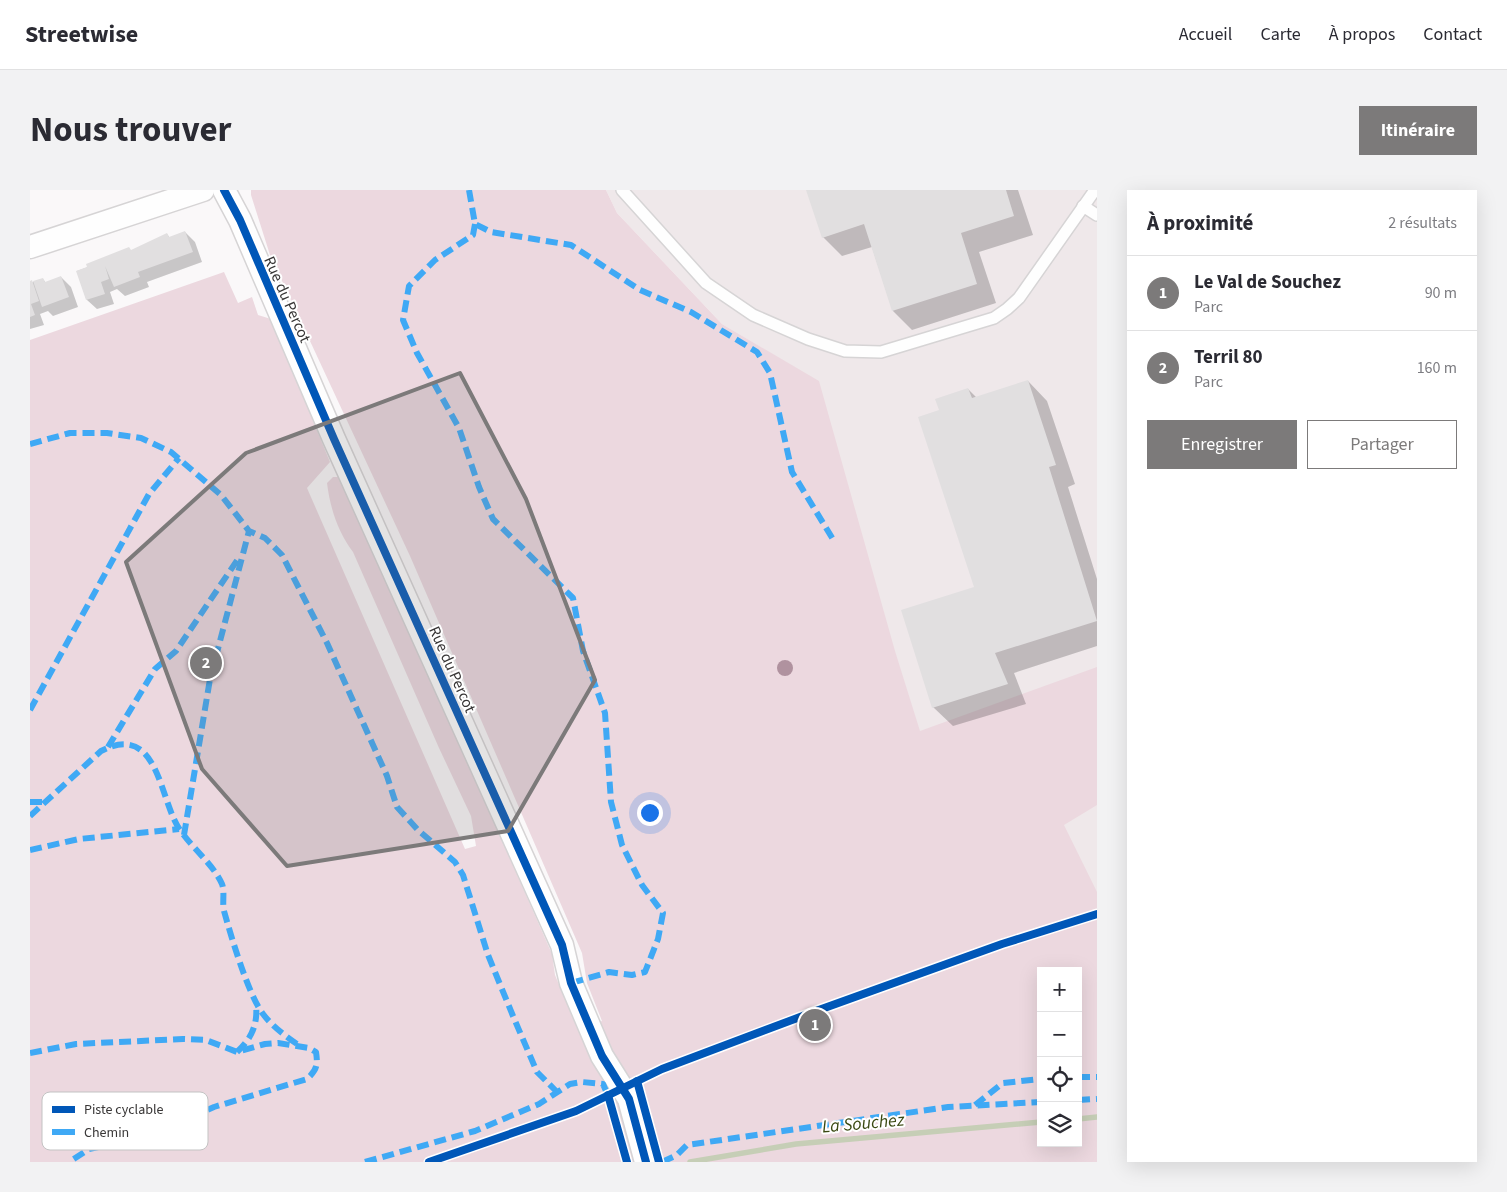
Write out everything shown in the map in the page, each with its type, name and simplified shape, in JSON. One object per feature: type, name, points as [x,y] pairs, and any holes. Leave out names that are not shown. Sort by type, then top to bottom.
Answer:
[{"type":"street","points":[[30,247],[203,190]]},
{"type":"street","name":"Rue du Percot","points":[[224,190],[240,220],[334,439],[562,945],[571,983],[602,1056],[629,1099],[646,1162]]},
{"type":"street","name":"Rue du Percot","points":[[240,220],[241,190]]},
{"type":"lane","points":[[622,190],[706,283],[753,314],[808,340],[845,351],[881,352],[994,318],[1007,309],[1019,298],[1095,190]]},
{"type":"lane","points":[[1083,206],[1097,215]]},
{"type":"highlighted area","points":[[460,373],[526,499],[595,680],[508,831],[287,866],[202,769],[126,562],[246,453]]},
{"type":"shaded area","points":[[251,190],[606,190],[617,213],[722,324],[819,381],[895,651],[920,731],[1097,667],[1097,805],[1064,825],[1097,892],[1097,1162],[30,1162],[30,340],[224,272],[238,303],[252,297],[258,315],[271,319],[330,462],[307,488],[465,849],[476,846],[471,816],[353,552],[339,528],[330,502],[327,483],[333,477],[342,477],[552,954],[555,975],[577,1028],[602,1021],[587,983],[582,953],[410,556],[270,255]]},
{"type":"shaded area","points":[[606,190],[1097,190],[1097,893],[892,959],[819,382],[722,324],[617,213]]},
{"type":"building","points":[[806,190],[1006,190],[1014,216],[961,233],[977,284],[892,311],[864,224],[822,238]]},
{"type":"building","points":[[185,231],[193,252],[138,272],[140,277],[114,287],[105,266],[109,279],[101,282],[105,294],[86,300],[76,271],[87,267],[86,264],[129,247],[131,250],[167,233],[169,237]]},
{"type":"building","points":[[61,276],[69,297],[42,307],[33,281],[43,278],[45,282]]},
{"type":"building","points":[[32,280],[39,301],[31,304],[35,315],[30,317],[30,281]]},
{"type":"building","points":[[1028,380],[1056,465],[1049,467],[1097,621],[995,653],[1008,684],[932,708],[901,610],[974,587],[918,417],[939,410],[935,399],[968,388],[972,398]]},
{"type":"waterway","name":"La Souchez","points":[[1082,1119],[1097,1117]]},
{"type":"waterway","name":"La Souchez","points":[[690,1162],[796,1144],[1037,1122]]},
{"type":"marked path","points":[[469,190],[475,224],[491,232],[571,245],[640,290],[691,312],[757,352],[770,373],[792,472],[834,541]]},
{"type":"marked path","points":[[475,224],[473,235],[435,260],[409,286],[403,320],[417,353],[459,428],[479,487],[493,519],[573,598],[583,651],[605,713],[611,802],[622,845],[642,885],[663,913],[658,939],[645,972],[632,975],[609,972],[571,983]]},
{"type":"marked path","points":[[30,444],[70,433],[107,433],[141,438],[171,452],[221,495],[249,531],[265,538],[282,555],[327,643],[387,776],[397,807],[418,830],[455,862],[463,875],[488,955],[537,1072],[556,1091]]},
{"type":"marked path","points":[[30,710],[149,494],[179,458]]},
{"type":"marked path","points":[[184,835],[210,679],[249,531]]},
{"type":"marked path","points":[[108,747],[155,669],[176,651],[238,559]]},
{"type":"marked path","points":[[30,816],[101,751],[120,745],[135,746],[146,755],[154,768],[180,830],[222,884],[223,908],[227,922],[257,1005],[270,1022],[297,1044]]},
{"type":"marked path","points":[[30,802],[45,802]]},
{"type":"marked path","points":[[30,850],[79,839],[179,829]]},
{"type":"marked path","points":[[237,1052],[253,1031],[256,1019],[256,1005]]},
{"type":"marked path","points":[[30,1053],[76,1044],[183,1039],[206,1040],[237,1052],[265,1044],[278,1043],[309,1048],[316,1052],[316,1067],[307,1079],[208,1110]]},
{"type":"marked path","points":[[1082,1077],[1097,1077]]},
{"type":"marked path","points":[[975,1105],[1003,1083],[1037,1079]]},
{"type":"marked path","points":[[365,1162],[475,1131],[539,1104],[570,1084],[582,1082],[603,1084],[609,1098]]},
{"type":"marked path","points":[[1082,1100],[1097,1099]]},
{"type":"marked path","points":[[662,1162],[677,1155],[687,1145],[948,1107],[1037,1102]]},
{"type":"marked path","points":[[69,1162],[87,1150]]},
{"type":"cycle path","points":[[224,190],[240,220],[334,439],[562,945],[571,983],[602,1056],[629,1099],[646,1162]]},
{"type":"cycle path","points":[[429,1162],[576,1111],[662,1069],[816,1011],[1002,944],[1097,914]]},
{"type":"cycle path","points":[[637,1081],[659,1162]]},
{"type":"cycle path","points":[[608,1095],[627,1162]]},
{"type":"place","name":"Terril 80","points":[[206,663]]},
{"type":"place","name":"Le Val de Souchez","points":[[815,1025]]}]
